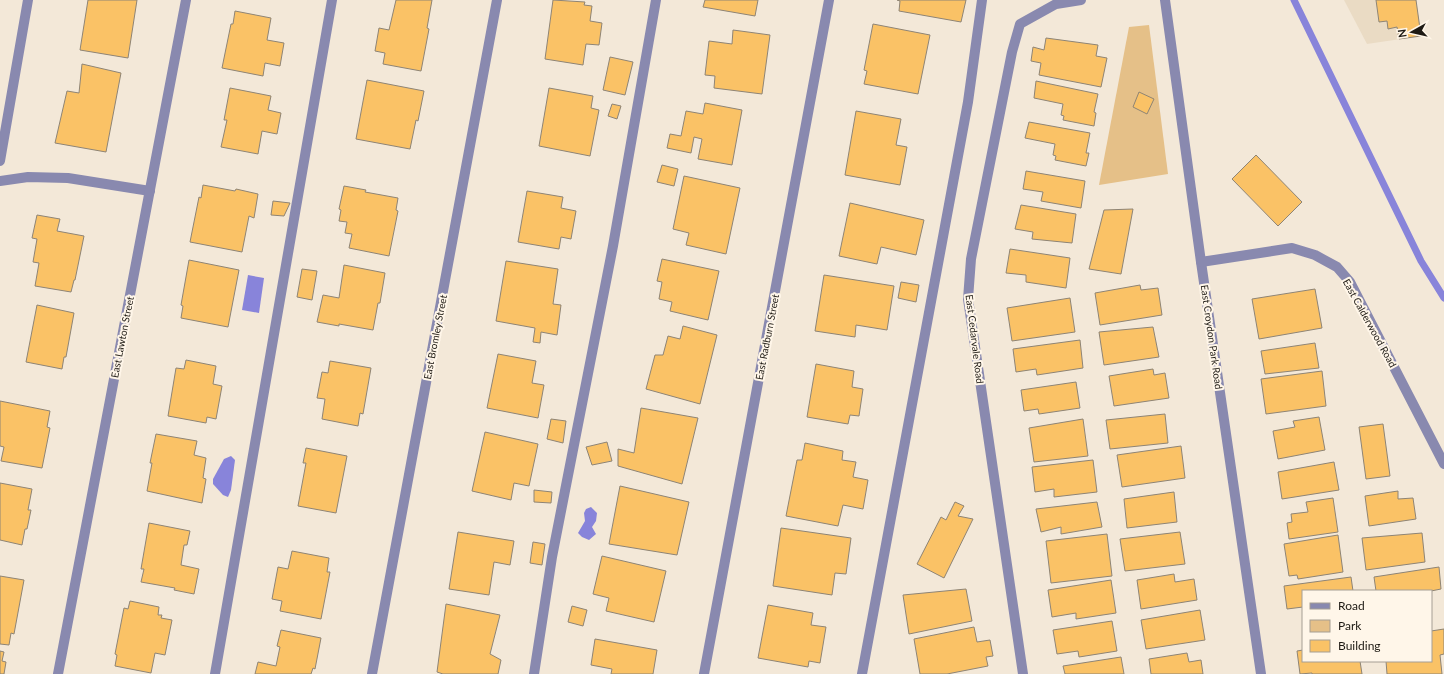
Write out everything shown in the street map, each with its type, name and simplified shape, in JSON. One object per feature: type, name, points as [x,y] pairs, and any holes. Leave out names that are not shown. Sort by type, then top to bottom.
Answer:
[{"type":"street","points":[[0,161],[28,0]]},
{"type":"street","name":"East Lawton Street","points":[[58,674],[186,0]]},
{"type":"street","points":[[215,674],[332,0]]},
{"type":"street","name":"East Bromley Street","points":[[372,674],[498,0]]},
{"type":"street","points":[[534,674],[552,557],[612,246],[656,0]]},
{"type":"street","name":"East Radburn Street","points":[[704,674],[829,0]]},
{"type":"street","points":[[862,674],[968,102],[982,0]]},
{"type":"street","name":"East Cedarvale Road","points":[[1023,674],[968,299],[971,259],[1012,52],[1020,24],[1056,4],[1081,0]]},
{"type":"street","name":"East Croydon Park Road","points":[[1165,0],[1201,262],[1261,674]]},
{"type":"street","points":[[0,181],[28,177],[68,178],[150,191]]},
{"type":"street","name":"East Calderwood Road","points":[[1201,262],[1292,248],[1315,255],[1337,267],[1350,282],[1444,464]]},
{"type":"shaded area","points":[[1344,0],[1416,0],[1421,36],[1367,44]]},
{"type":"shaded area","points":[[248,275],[264,278],[259,313],[242,310]]},
{"type":"shaded area","points":[[231,456],[235,460],[231,490],[228,497],[223,495],[213,484],[213,479],[224,459]]},
{"type":"shaded area","points":[[591,507],[597,513],[596,521],[592,527],[596,534],[589,540],[582,537],[578,533],[585,521],[584,513],[586,509]]},
{"type":"green space","points":[[1149,25],[1168,174],[1099,185],[1129,27]]},
{"type":"building","points":[[88,0],[137,0],[128,58],[80,50]]},
{"type":"building","points":[[396,0],[432,0],[427,28],[429,29],[421,71],[383,64],[385,53],[375,51],[379,28],[389,30]]},
{"type":"building","points":[[553,0],[585,2],[584,5],[592,6],[590,21],[602,23],[599,45],[586,44],[583,65],[545,59]]},
{"type":"building","points":[[705,0],[758,0],[755,16],[703,7]]},
{"type":"building","points":[[897,0],[966,0],[961,22],[899,11],[900,1]]},
{"type":"building","points":[[1376,0],[1416,0],[1421,36],[1399,39],[1397,27],[1388,29],[1387,21],[1379,22]]},
{"type":"building","points":[[235,11],[271,18],[267,40],[284,43],[280,66],[265,63],[263,76],[222,68]]},
{"type":"building","points":[[873,24],[930,35],[918,94],[864,84],[867,71],[864,70]]},
{"type":"building","points":[[733,30],[770,35],[762,94],[714,88],[715,76],[705,75],[709,41],[732,44]]},
{"type":"building","points":[[1046,38],[1098,45],[1096,56],[1107,58],[1101,87],[1039,75],[1041,63],[1031,61],[1033,47],[1044,50]]},
{"type":"building","points":[[610,57],[633,62],[625,95],[603,90]]},
{"type":"building","points":[[82,64],[121,73],[106,152],[55,143],[67,91],[79,93]]},
{"type":"building","points":[[367,80],[424,91],[418,121],[416,120],[410,149],[356,139]]},
{"type":"building","points":[[1036,81],[1098,94],[1094,112],[1096,113],[1094,126],[1063,120],[1064,116],[1061,115],[1063,104],[1034,98]]},
{"type":"building","points":[[230,88],[271,96],[268,110],[281,113],[277,134],[262,131],[258,154],[221,147],[227,120],[224,120]]},
{"type":"building","points":[[549,88],[593,96],[591,108],[599,110],[590,156],[539,146]]},
{"type":"building","points":[[1139,92],[1154,99],[1147,114],[1133,107]]},
{"type":"building","points":[[705,103],[742,110],[732,165],[698,159],[702,139],[694,137],[691,153],[667,148],[670,134],[681,136],[686,111],[703,114]]},
{"type":"building","points":[[612,104],[621,106],[617,119],[608,116]]},
{"type":"building","points":[[856,111],[901,119],[896,145],[907,147],[900,185],[845,175]]},
{"type":"building","points":[[1029,122],[1090,133],[1086,153],[1089,153],[1086,166],[1055,160],[1056,156],[1053,155],[1055,144],[1025,138]]},
{"type":"building","points":[[1256,155],[1302,202],[1278,226],[1232,179]]},
{"type":"building","points":[[662,165],[678,169],[674,186],[657,182]]},
{"type":"building","points":[[1026,171],[1085,181],[1081,208],[1041,201],[1043,192],[1023,189]]},
{"type":"building","points":[[684,176],[740,188],[726,254],[686,245],[689,233],[673,229]]},
{"type":"building","points":[[203,185],[235,191],[236,189],[258,194],[254,218],[249,216],[242,252],[190,242],[199,197],[201,198]]},
{"type":"building","points":[[344,186],[366,190],[365,192],[398,198],[396,210],[398,211],[389,256],[349,248],[352,234],[345,233],[347,222],[339,221],[341,210],[339,209]]},
{"type":"building","points":[[527,191],[563,197],[561,208],[576,211],[571,239],[561,237],[559,249],[518,242]]},
{"type":"building","points":[[273,201],[290,203],[284,216],[271,215]]},
{"type":"building","points":[[850,203],[924,220],[916,255],[881,247],[877,264],[839,256]]},
{"type":"building","points":[[1021,205],[1076,214],[1072,243],[1032,239],[1033,232],[1015,229]]},
{"type":"building","points":[[1133,209],[1121,274],[1089,269],[1104,210]]},
{"type":"building","points":[[37,215],[60,219],[57,231],[84,236],[71,292],[35,286],[39,263],[33,262],[37,239],[32,238]]},
{"type":"building","points":[[1010,249],[1070,258],[1066,288],[1026,282],[1026,275],[1006,273]]},
{"type":"building","points":[[662,259],[719,271],[708,320],[670,311],[672,302],[659,299],[662,282],[657,281]]},
{"type":"building","points":[[189,260],[239,270],[228,327],[181,318],[183,306],[181,305]]},
{"type":"building","points":[[506,261],[558,269],[553,304],[561,305],[557,335],[541,332],[540,343],[533,342],[535,328],[496,321]]},
{"type":"building","points":[[344,265],[385,273],[380,303],[378,303],[373,330],[317,322],[323,295],[339,298]]},
{"type":"building","points":[[302,269],[317,271],[312,300],[297,297]]},
{"type":"building","points":[[824,275],[894,286],[887,330],[856,325],[855,337],[815,331]]},
{"type":"building","points":[[901,282],[919,285],[916,302],[898,298]]},
{"type":"building","points":[[1140,285],[1141,290],[1158,288],[1162,315],[1100,325],[1095,293]]},
{"type":"building","points":[[1315,289],[1322,328],[1259,339],[1252,299]]},
{"type":"building","points":[[1070,298],[1075,332],[1012,341],[1007,308]]},
{"type":"building","points":[[37,305],[74,313],[66,357],[64,357],[62,369],[26,362]]},
{"type":"building","points":[[683,326],[717,335],[700,404],[646,389],[655,355],[663,355],[668,336],[680,339]]},
{"type":"building","points":[[1153,327],[1159,357],[1104,365],[1099,332]]},
{"type":"building","points":[[1080,340],[1083,368],[1037,375],[1036,369],[1016,372],[1013,349]]},
{"type":"building","points":[[1315,343],[1319,368],[1265,374],[1261,351]]},
{"type":"building","points":[[498,354],[536,361],[532,383],[544,385],[538,418],[487,408]]},
{"type":"building","points":[[186,360],[216,366],[213,384],[222,386],[216,419],[207,417],[206,423],[168,416],[176,368],[184,369]]},
{"type":"building","points":[[330,361],[371,368],[363,414],[360,413],[358,426],[322,419],[325,399],[317,398],[322,372],[328,373]]},
{"type":"building","points":[[816,364],[854,371],[852,387],[863,389],[859,416],[850,415],[848,424],[807,417]]},
{"type":"building","points":[[1153,369],[1154,375],[1165,373],[1169,398],[1114,406],[1109,376]]},
{"type":"building","points":[[1322,371],[1326,406],[1266,414],[1261,379]]},
{"type":"building","points":[[1076,382],[1080,408],[1039,414],[1038,409],[1024,411],[1021,390]]},
{"type":"building","points":[[0,401],[50,411],[47,427],[50,428],[42,468],[1,461],[4,447],[0,446]]},
{"type":"building","points":[[641,408],[698,418],[682,484],[618,466],[618,449],[634,453]]},
{"type":"building","points":[[1165,414],[1168,443],[1110,449],[1106,420]]},
{"type":"building","points":[[1319,417],[1325,450],[1278,459],[1273,431],[1295,427],[1293,421]]},
{"type":"building","points":[[551,419],[566,421],[563,443],[547,439]]},
{"type":"building","points":[[1083,419],[1088,456],[1034,462],[1029,428]]},
{"type":"building","points":[[1383,424],[1390,476],[1366,479],[1359,427]]},
{"type":"building","points":[[485,432],[538,444],[529,486],[514,483],[511,500],[472,491]]},
{"type":"building","points":[[156,434],[197,441],[194,455],[206,458],[203,478],[206,479],[202,503],[147,491],[152,463],[150,463]]},
{"type":"building","points":[[607,442],[612,461],[592,465],[586,447]]},
{"type":"building","points":[[805,443],[843,451],[842,460],[856,462],[853,477],[868,480],[863,509],[843,505],[838,526],[786,516],[797,460],[802,460]]},
{"type":"building","points":[[1181,446],[1185,478],[1122,487],[1117,455]]},
{"type":"building","points":[[306,448],[347,456],[336,513],[298,506],[306,463],[303,463]]},
{"type":"building","points":[[1093,460],[1097,492],[1054,497],[1054,489],[1035,492],[1032,467]]},
{"type":"building","points":[[1334,462],[1339,490],[1282,499],[1278,472]]},
{"type":"building","points":[[0,483],[32,489],[28,510],[31,510],[22,545],[0,540]]},
{"type":"building","points":[[620,486],[689,502],[677,555],[609,544]]},
{"type":"building","points":[[534,490],[552,492],[551,503],[534,502]]},
{"type":"building","points":[[1398,491],[1398,499],[1413,498],[1416,519],[1369,526],[1365,496]]},
{"type":"building","points":[[1174,492],[1177,522],[1127,528],[1124,499]]},
{"type":"building","points":[[1333,498],[1338,532],[1289,539],[1287,523],[1292,522],[1291,514],[1308,512],[1306,502]]},
{"type":"building","points":[[955,502],[964,506],[958,516],[973,519],[944,578],[917,564],[941,517],[946,520]]},
{"type":"building","points":[[1097,502],[1102,527],[1061,534],[1061,527],[1041,532],[1036,509]]},
{"type":"building","points":[[149,523],[190,531],[187,545],[184,545],[181,565],[199,569],[194,594],[174,590],[175,588],[141,582],[144,569],[141,569]]},
{"type":"building","points":[[781,528],[851,538],[846,574],[835,573],[832,595],[773,586]]},
{"type":"building","points":[[458,532],[514,541],[510,565],[494,562],[489,595],[449,589]]},
{"type":"building","points":[[1180,532],[1185,564],[1125,571],[1120,539]]},
{"type":"building","points":[[1422,533],[1425,562],[1366,570],[1362,538]]},
{"type":"building","points":[[1107,534],[1112,576],[1051,583],[1046,541]]},
{"type":"building","points":[[1338,535],[1343,572],[1298,579],[1297,575],[1289,576],[1284,544]]},
{"type":"building","points":[[533,542],[545,544],[542,565],[530,563]]},
{"type":"building","points":[[292,551],[329,558],[327,572],[330,572],[321,619],[280,611],[282,601],[272,599],[278,567],[288,569]]},
{"type":"building","points":[[602,556],[666,571],[654,622],[606,611],[609,598],[593,594]]},
{"type":"building","points":[[1439,567],[1441,589],[1432,591],[1376,590],[1374,577]]},
{"type":"building","points":[[1174,574],[1175,582],[1194,579],[1197,600],[1141,609],[1137,580]]},
{"type":"building","points":[[0,576],[24,580],[14,634],[11,633],[9,645],[0,644]]},
{"type":"building","points":[[1351,577],[1353,590],[1302,590],[1302,607],[1287,609],[1284,586]]},
{"type":"building","points":[[1111,580],[1116,613],[1076,619],[1076,613],[1052,617],[1048,590]]},
{"type":"building","points":[[966,589],[972,621],[909,634],[903,595]]},
{"type":"building","points":[[130,601],[159,607],[158,615],[162,615],[161,618],[172,620],[165,655],[155,653],[151,673],[115,666],[117,655],[115,654],[124,608],[128,609]]},
{"type":"building","points":[[446,604],[500,615],[490,654],[501,660],[498,674],[443,674],[437,672]]},
{"type":"building","points":[[768,605],[813,613],[811,625],[826,627],[820,663],[809,661],[808,667],[758,658]]},
{"type":"building","points":[[572,606],[587,610],[583,626],[568,622]]},
{"type":"building","points":[[1200,610],[1205,640],[1146,649],[1141,620]]},
{"type":"building","points":[[1112,621],[1117,651],[1079,657],[1078,651],[1057,654],[1053,630]]},
{"type":"building","points":[[974,627],[977,642],[990,640],[993,656],[986,657],[988,666],[947,674],[920,674],[914,639]]},
{"type":"building","points":[[1444,629],[1444,654],[1440,655],[1442,674],[1387,674],[1386,662],[1432,662],[1432,631]]},
{"type":"building","points":[[281,630],[321,638],[315,669],[313,668],[311,674],[255,674],[258,662],[276,666],[280,647],[277,646]]},
{"type":"building","points":[[595,639],[657,650],[653,674],[611,674],[612,669],[591,665]]},
{"type":"building","points":[[1302,650],[1302,662],[1360,662],[1362,674],[1300,674],[1297,651]]},
{"type":"building","points":[[0,651],[4,652],[2,661],[6,662],[4,674],[0,674]]},
{"type":"building","points":[[1187,653],[1189,662],[1201,660],[1203,674],[1151,674],[1149,659]]},
{"type":"building","points":[[1121,657],[1124,674],[1065,674],[1063,666]]},
{"type":"waterway","points":[[1294,0],[1421,261],[1444,298]]}]
